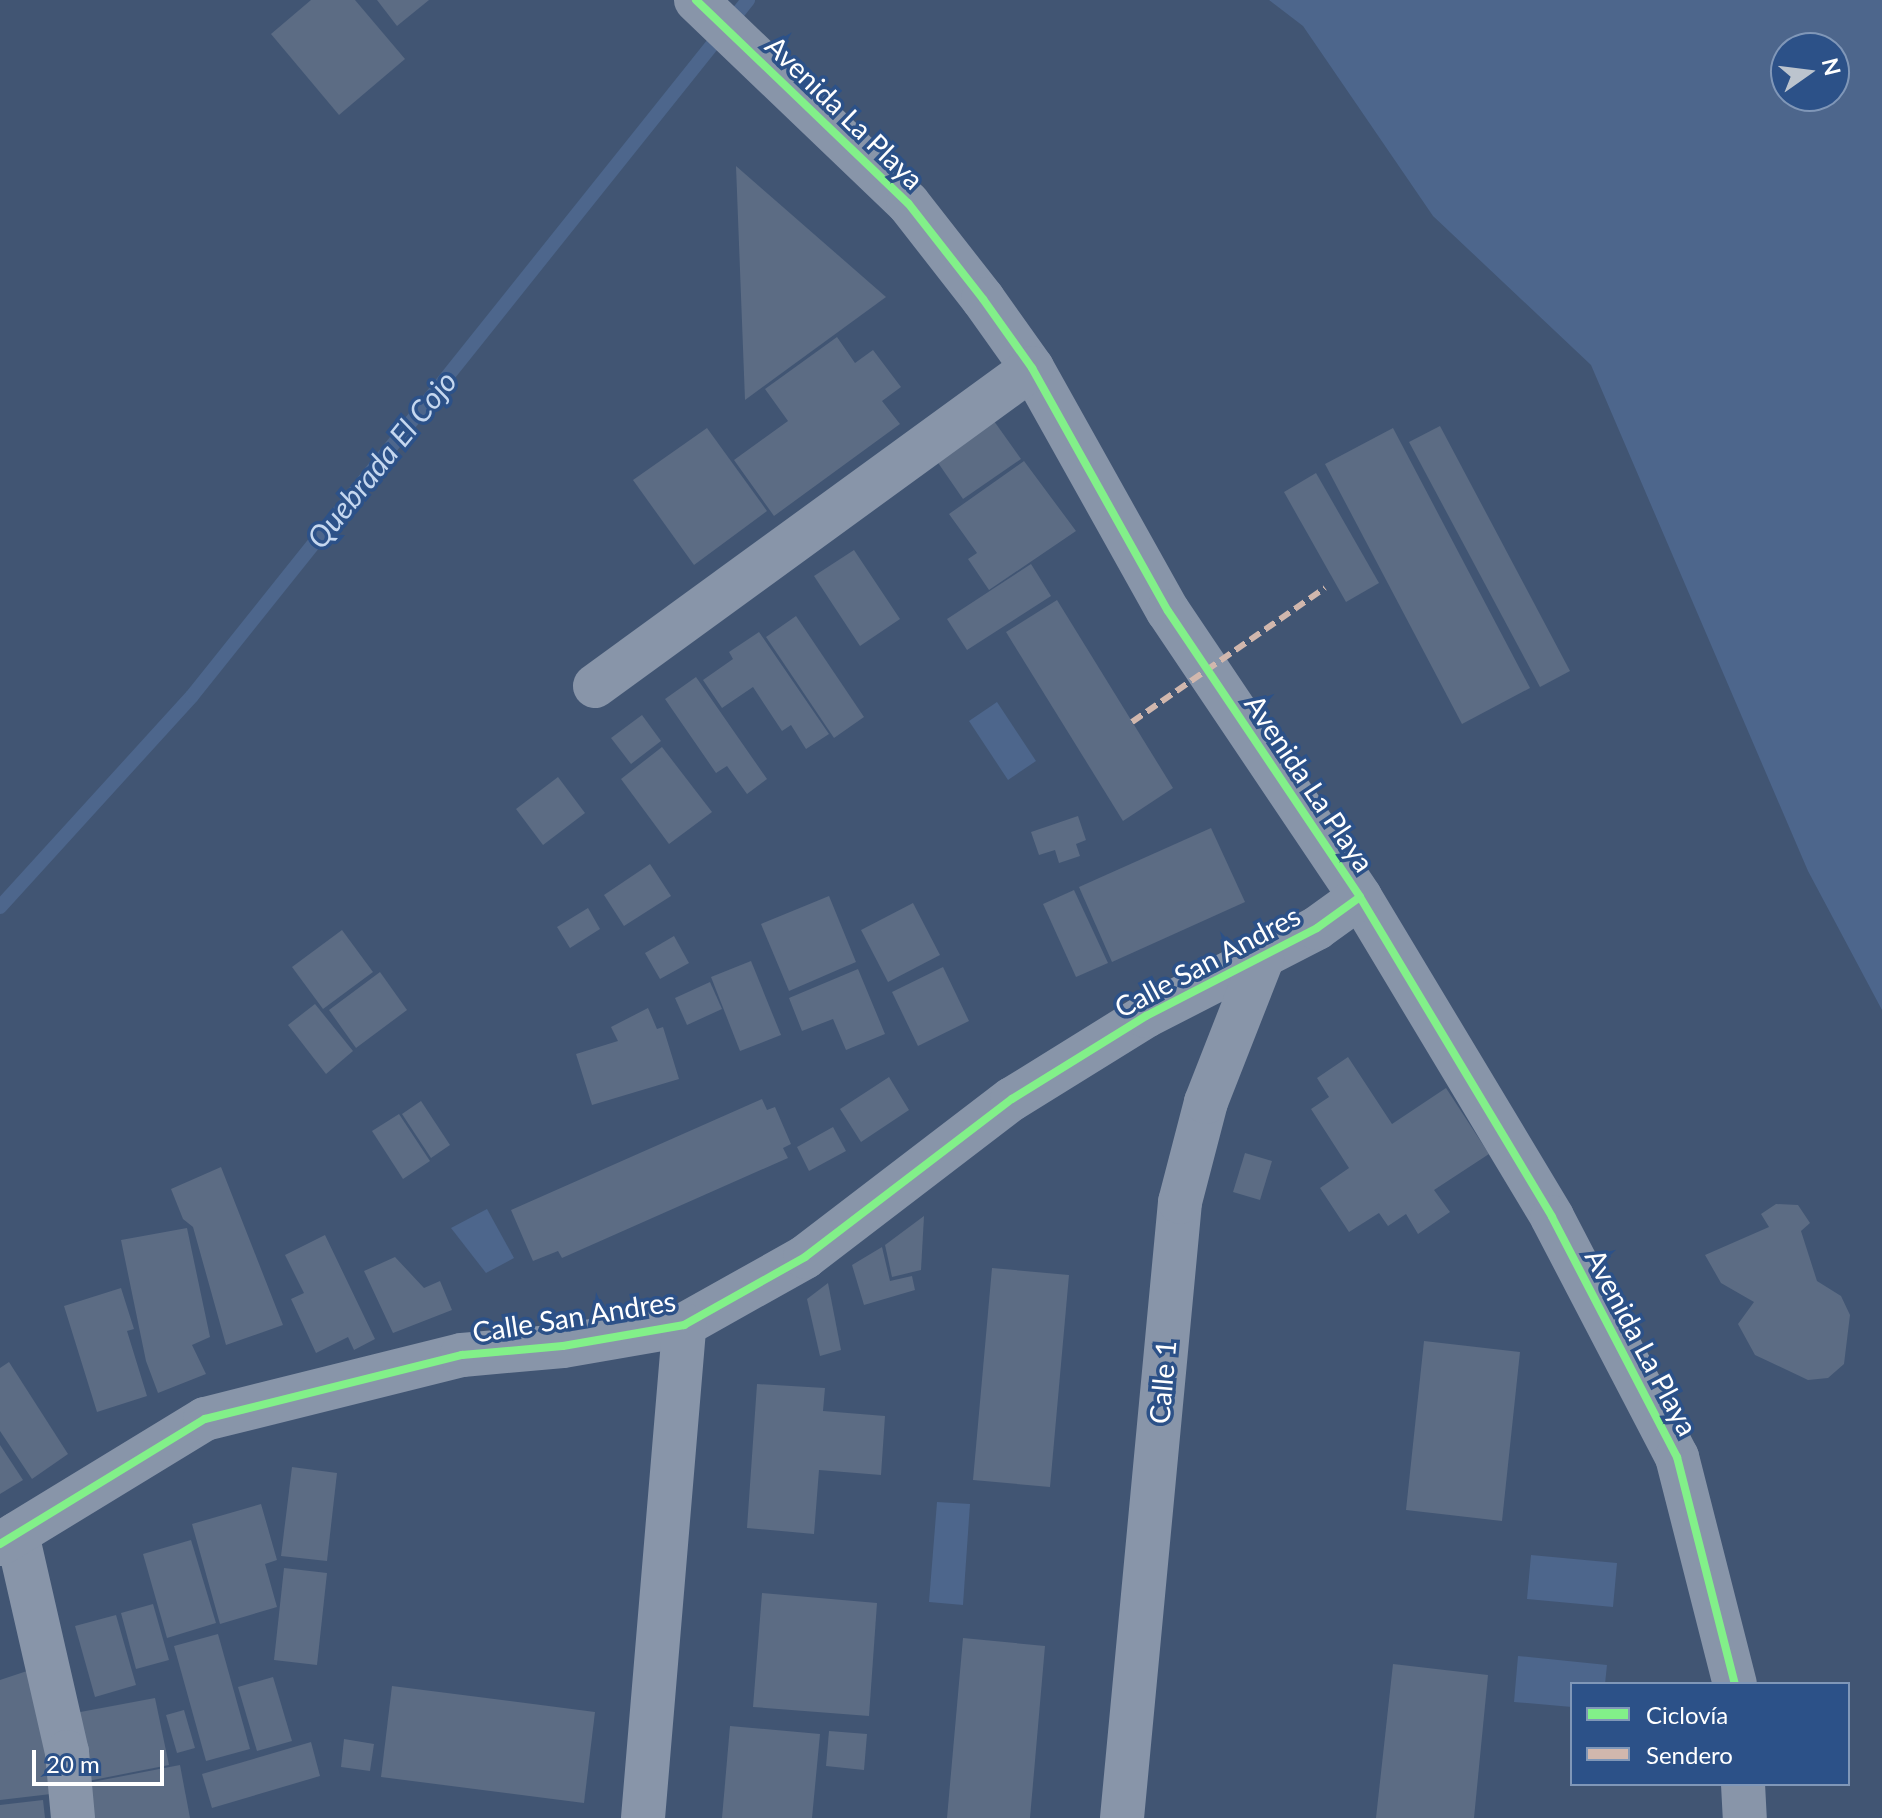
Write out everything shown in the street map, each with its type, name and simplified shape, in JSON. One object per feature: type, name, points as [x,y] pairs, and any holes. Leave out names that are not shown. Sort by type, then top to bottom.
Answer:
[{"type":"street","name":"Avenida La Playa","points":[[696,0],[908,203],[983,299],[1032,368],[1168,611],[1360,897],[1552,1217],[1677,1457],[1734,1682]]},
{"type":"street","points":[[595,686],[1032,368]]},
{"type":"street","name":"Calle San Andres","points":[[8,1539],[205,1419],[462,1355],[563,1346],[684,1325],[805,1257],[1025,1090],[1146,1016],[1262,959],[1360,897]]},
{"type":"street","name":"Calle 1","points":[[1122,1818],[1180,1202],[1206,1102],[1262,959]]},
{"type":"street","points":[[643,1818],[684,1325]]},
{"type":"street","points":[[8,1539],[67,1752],[73,1818]]},
{"type":"street","points":[[1743,1786],[1745,1818]]},
{"type":"water","points":[[1269,0],[1882,0],[1882,1010],[1808,871],[1591,365],[1433,216],[1303,26]]},
{"type":"water","points":[[997,702],[1036,761],[1008,780],[969,721]]},
{"type":"water","points":[[487,1209],[514,1258],[486,1273],[451,1228]]},
{"type":"water","points":[[937,1502],[970,1504],[963,1605],[929,1602]]},
{"type":"water","points":[[1531,1555],[1617,1563],[1613,1607],[1527,1599]]},
{"type":"water","points":[[1518,1656],[1607,1665],[1605,1682],[1570,1682],[1570,1707],[1514,1702]]},
{"type":"building","points":[[311,0],[355,0],[405,59],[339,115],[271,34]]},
{"type":"building","points":[[377,0],[429,0],[397,26]]},
{"type":"building","points":[[736,166],[886,297],[745,400]]},
{"type":"building","points":[[837,337],[855,363],[873,350],[901,387],[882,401],[900,424],[774,516],[734,460],[788,421],[765,389]]},
{"type":"building","points":[[989,414],[1021,459],[963,499],[932,454]]},
{"type":"building","points":[[1440,426],[1570,671],[1540,687],[1409,442]]},
{"type":"building","points":[[707,428],[767,511],[694,565],[633,480]]},
{"type":"building","points":[[1393,428],[1530,688],[1462,724],[1325,464]]},
{"type":"building","points":[[1024,461],[1076,531],[989,590],[968,559],[977,553],[949,514]]},
{"type":"building","points":[[1316,473],[1379,583],[1346,602],[1284,492]]},
{"type":"building","points":[[854,550],[900,619],[860,646],[814,576]]},
{"type":"building","points":[[1031,564],[1051,596],[967,650],[947,619]]},
{"type":"building","points":[[1057,600],[1173,788],[1123,821],[1006,632]]},
{"type":"building","points":[[796,616],[864,717],[834,738],[766,637]]},
{"type":"building","points":[[759,632],[829,734],[806,749],[791,725],[782,731],[753,687],[722,708],[703,680],[733,659],[729,652]]},
{"type":"building","points":[[696,677],[767,779],[747,794],[727,766],[716,773],[665,699]]},
{"type":"building","points":[[642,715],[661,741],[631,764],[611,738]]},
{"type":"building","points":[[662,747],[712,812],[669,844],[621,779]]},
{"type":"building","points":[[558,777],[585,813],[543,845],[516,809]]},
{"type":"building","points":[[1078,816],[1086,840],[1076,844],[1080,856],[1059,863],[1055,850],[1039,855],[1031,832]]},
{"type":"building","points":[[1211,828],[1245,902],[1112,962],[1079,887]]},
{"type":"building","points":[[650,864],[671,896],[624,926],[604,895]]},
{"type":"building","points":[[1074,890],[1108,963],[1076,977],[1043,904]]},
{"type":"building","points":[[829,896],[856,962],[789,991],[761,924]]},
{"type":"building","points":[[913,903],[940,955],[888,982],[861,930]]},
{"type":"building","points":[[588,908],[600,929],[570,948],[557,927]]},
{"type":"building","points":[[342,930],[373,972],[323,1009],[292,967]]},
{"type":"building","points":[[674,936],[689,963],[660,979],[645,953]]},
{"type":"building","points":[[751,961],[781,1035],[740,1051],[711,977]]},
{"type":"building","points":[[943,967],[969,1021],[918,1046],[892,992]]},
{"type":"building","points":[[858,969],[885,1034],[846,1050],[833,1019],[802,1031],[789,998]]},
{"type":"building","points":[[380,972],[407,1010],[356,1048],[329,1010]]},
{"type":"building","points":[[710,982],[722,1009],[687,1025],[675,998]]},
{"type":"building","points":[[315,1004],[353,1051],[326,1074],[288,1025]]},
{"type":"building","points":[[648,1008],[657,1029],[663,1027],[679,1079],[592,1105],[576,1054],[618,1041],[611,1027]]},
{"type":"building","points":[[1348,1057],[1392,1124],[1446,1088],[1489,1154],[1434,1190],[1450,1212],[1418,1234],[1406,1214],[1388,1226],[1379,1213],[1349,1232],[1320,1188],[1349,1168],[1311,1109],[1329,1097],[1317,1078]]},
{"type":"building","points":[[889,1077],[909,1110],[861,1142],[840,1109]]},
{"type":"building","points":[[762,1099],[767,1110],[775,1107],[791,1144],[783,1148],[788,1158],[562,1258],[558,1251],[533,1261],[511,1210]]},
{"type":"building","points":[[421,1101],[450,1145],[431,1158],[402,1114]]},
{"type":"building","points":[[399,1114],[430,1161],[403,1179],[372,1131]]},
{"type":"building","points":[[833,1127],[846,1151],[809,1171],[797,1147]]},
{"type":"building","points":[[1245,1153],[1272,1161],[1260,1200],[1233,1192]]},
{"type":"building","points":[[221,1167],[283,1325],[226,1345],[193,1227],[183,1219],[171,1189]]},
{"type":"building","points":[[1776,1204],[1798,1205],[1810,1223],[1801,1231],[1817,1281],[1841,1296],[1850,1315],[1844,1364],[1828,1378],[1808,1380],[1755,1355],[1738,1324],[1754,1302],[1721,1283],[1705,1255],[1769,1227],[1761,1214]]},
{"type":"building","points":[[924,1216],[921,1270],[892,1277],[885,1245]]},
{"type":"building","points":[[187,1228],[210,1337],[192,1345],[206,1374],[158,1393],[146,1361],[121,1240]]},
{"type":"building","points":[[325,1235],[375,1339],[354,1350],[348,1337],[316,1353],[291,1299],[304,1293],[285,1255]]},
{"type":"building","points":[[882,1247],[890,1281],[912,1276],[915,1290],[864,1305],[852,1265]]},
{"type":"building","points":[[395,1257],[424,1288],[440,1281],[452,1310],[393,1333],[364,1271]]},
{"type":"building","points":[[992,1268],[1069,1275],[1050,1487],[973,1480]]},
{"type":"building","points":[[828,1283],[841,1350],[820,1356],[807,1299]]},
{"type":"building","points":[[121,1288],[134,1329],[127,1331],[147,1396],[97,1412],[64,1306]]},
{"type":"building","points":[[1424,1341],[1520,1352],[1502,1521],[1406,1510]]},
{"type":"building","points":[[9,1362],[68,1454],[32,1479],[0,1431],[0,1368]]},
{"type":"building","points":[[757,1384],[825,1388],[823,1411],[885,1416],[881,1475],[819,1470],[814,1534],[747,1528]]},
{"type":"building","points":[[0,1445],[23,1480],[0,1494]]},
{"type":"building","points":[[292,1467],[337,1473],[327,1561],[281,1556]]},
{"type":"building","points":[[261,1504],[277,1560],[265,1564],[277,1607],[220,1624],[192,1524]]},
{"type":"building","points":[[191,1540],[216,1623],[167,1638],[143,1554]]},
{"type":"building","points":[[284,1568],[327,1573],[317,1665],[274,1660]]},
{"type":"building","points":[[762,1593],[877,1603],[869,1716],[753,1707]]},
{"type":"building","points":[[153,1604],[169,1660],[136,1669],[121,1613]]},
{"type":"building","points":[[116,1615],[136,1685],[95,1697],[75,1626]]},
{"type":"building","points":[[218,1634],[250,1749],[206,1761],[174,1646]]},
{"type":"building","points":[[963,1638],[1045,1646],[1030,1818],[947,1818]]},
{"type":"building","points":[[1393,1664],[1488,1675],[1474,1818],[1376,1818]]},
{"type":"building","points":[[30,1670],[47,1728],[51,1794],[0,1800],[0,1680]]},
{"type":"building","points":[[273,1677],[292,1741],[257,1751],[238,1687]]},
{"type":"building","points":[[392,1686],[595,1712],[584,1803],[381,1777]]},
{"type":"building","points":[[155,1698],[169,1765],[88,1781],[75,1713]]},
{"type":"building","points":[[184,1710],[195,1748],[177,1753],[166,1715]]},
{"type":"building","points":[[730,1726],[820,1734],[812,1818],[722,1818]]},
{"type":"building","points":[[829,1731],[867,1734],[864,1770],[826,1766]]},
{"type":"building","points":[[344,1739],[374,1744],[370,1771],[341,1767]]},
{"type":"building","points":[[311,1742],[320,1776],[212,1808],[202,1774]]},
{"type":"building","points":[[180,1765],[190,1818],[94,1818],[87,1783]]},
{"type":"building","points":[[43,1800],[45,1818],[0,1818],[0,1805]]},
{"type":"waterway","name":"Quebrada El Cojo","points":[[0,907],[192,696],[748,0]]},
{"type":"marked path","points":[[1132,722],[1325,588]]},
{"type":"cycle path","points":[[696,0],[908,203],[983,299],[1032,368],[1168,611],[1360,897],[1552,1217],[1677,1457],[1734,1682]]},
{"type":"cycle path","points":[[0,1544],[205,1419],[462,1355],[563,1346],[684,1325],[805,1257],[1012,1099],[1146,1016],[1317,928],[1360,897]]}]
